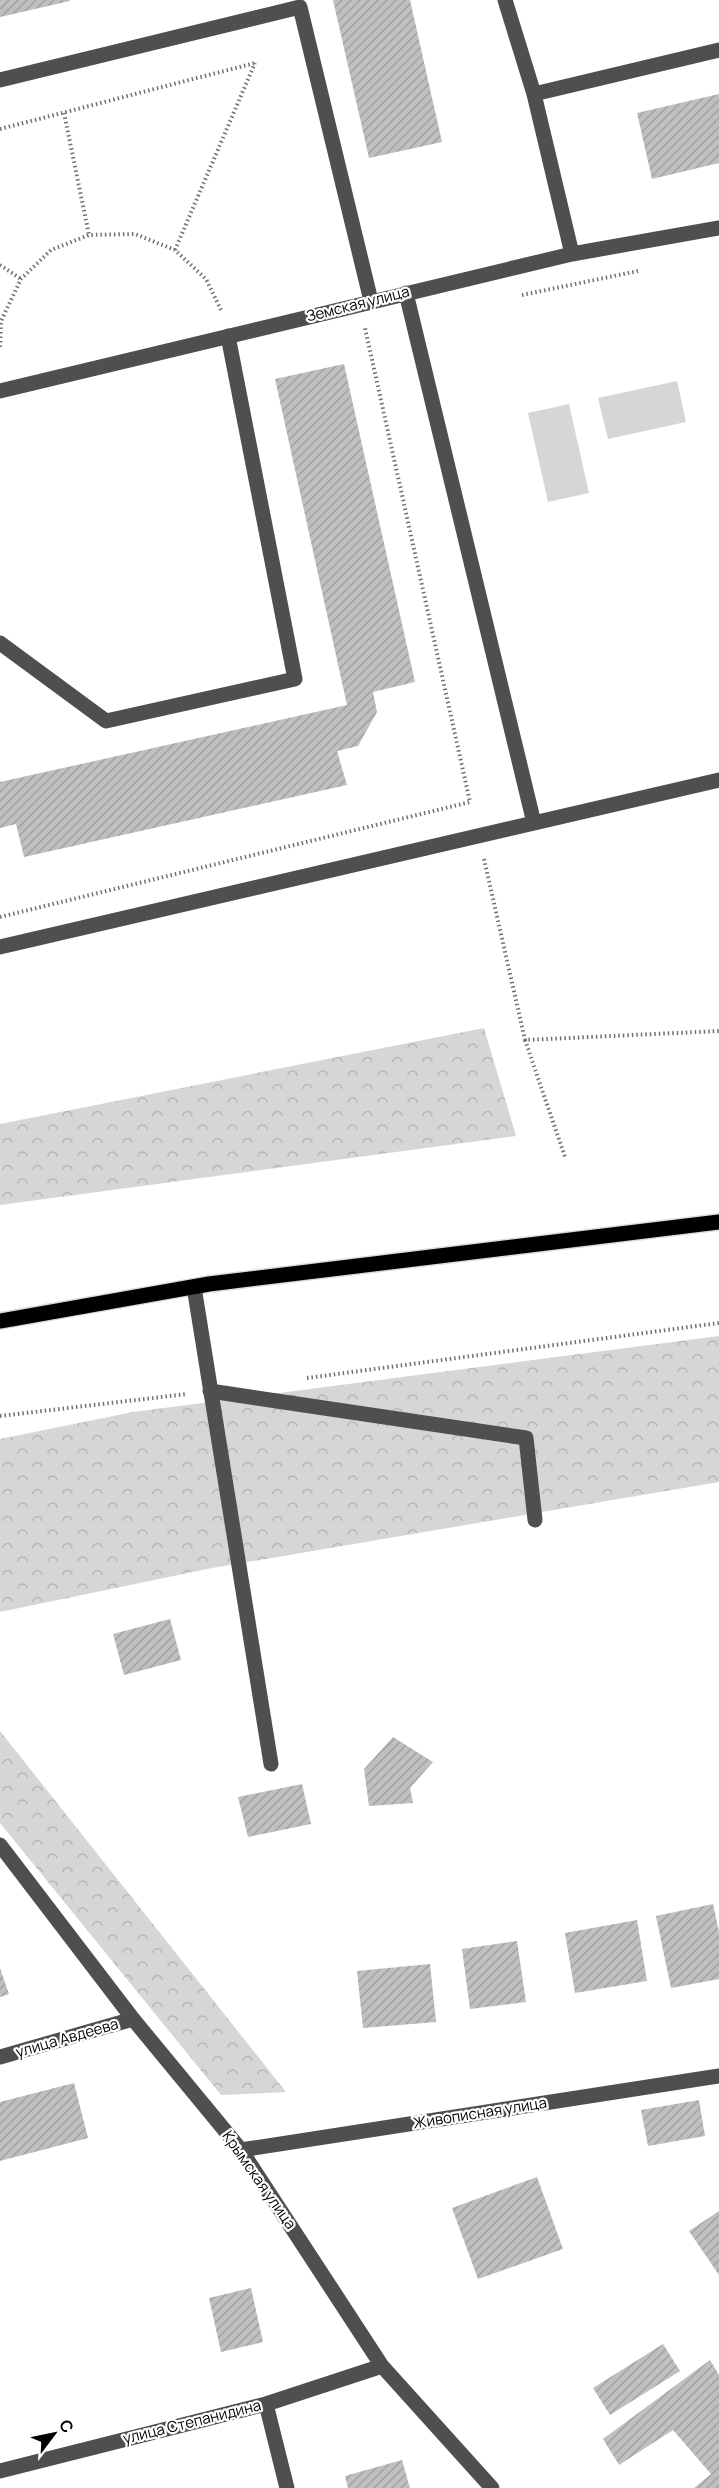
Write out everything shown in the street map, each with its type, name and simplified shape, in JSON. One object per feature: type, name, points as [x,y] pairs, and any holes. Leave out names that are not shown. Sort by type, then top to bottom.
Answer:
[{"type":"main road","points":[[0,1321],[194,1287],[719,1222]]},
{"type":"street","points":[[505,0],[534,94],[572,254]]},
{"type":"street","points":[[0,80],[300,7],[371,301]]},
{"type":"street","points":[[534,94],[719,50]]},
{"type":"street","name":"Земская улица","points":[[0,391],[572,254],[719,228]]},
{"type":"street","points":[[406,293],[534,823]]},
{"type":"street","points":[[0,643],[106,721],[295,679],[228,336]]},
{"type":"street","points":[[0,947],[719,780]]},
{"type":"street","points":[[194,1287],[271,1764]]},
{"type":"street","points":[[210,1391],[526,1438],[535,1520]]},
{"type":"street","name":"Крымская улица","points":[[0,1845],[134,2019],[241,2150],[382,2366],[492,2488]]},
{"type":"street","name":"улица Авдеева","points":[[0,2057],[134,2019]]},
{"type":"street","name":"Живописная улица","points":[[241,2150],[719,2076]]},
{"type":"street","name":"улица Степанидина","points":[[0,2471],[266,2404],[382,2366]]},
{"type":"street","points":[[266,2404],[287,2488]]},
{"type":"path","points":[[0,129],[255,63],[175,250]]},
{"type":"path","points":[[64,113],[89,234]]},
{"type":"path","points":[[0,347],[1,321],[21,279],[51,250],[89,234],[135,234],[175,250],[206,279],[226,321]]},
{"type":"path","points":[[0,266],[21,279]]},
{"type":"path","points":[[0,917],[470,802],[364,328]]},
{"type":"path","points":[[479,836],[525,1040],[566,1157]]},
{"type":"path","points":[[525,1040],[719,1031]]},
{"type":"path","points":[[305,1378],[719,1323]]},
{"type":"path","points":[[0,1416],[210,1391]]},
{"type":"green space","points":[[677,381],[686,422],[608,439],[598,398]]},
{"type":"green space","points":[[569,404],[589,493],[548,502],[528,413]]},
{"type":"green space","points":[[484,1028],[516,1136],[0,1205],[0,1124]]},
{"type":"green space","points":[[719,1336],[719,1482],[212,1568],[0,1612],[0,1439],[133,1412]]},
{"type":"green space","points":[[0,1731],[286,2092],[221,2095],[0,1823]]},
{"type":"building","points":[[0,0],[70,0],[70,1],[0,17]]},
{"type":"building","points":[[333,0],[410,0],[442,142],[369,158]]},
{"type":"building","points":[[719,94],[719,163],[652,179],[637,113]]},
{"type":"building","points":[[344,364],[415,682],[373,692],[377,712],[358,746],[337,751],[347,785],[24,857],[16,824],[0,828],[0,782],[347,705],[275,379]]},
{"type":"building","points":[[170,1619],[181,1660],[124,1675],[113,1634]]},
{"type":"building","points":[[393,1737],[433,1762],[410,1788],[413,1803],[369,1806],[364,1769]]},
{"type":"building","points":[[302,1784],[311,1824],[248,1837],[238,1797]]},
{"type":"building","points":[[713,1904],[719,1932],[719,1979],[671,1988],[656,1916]]},
{"type":"building","points":[[637,1920],[647,1981],[575,1993],[565,1933]]},
{"type":"building","points":[[517,1941],[526,2002],[470,2009],[462,1949]]},
{"type":"building","points":[[430,1964],[436,2022],[363,2028],[357,1971]]},
{"type":"building","points":[[0,1968],[9,1994],[0,1997]]},
{"type":"building","points":[[74,2083],[88,2138],[0,2161],[0,2102]]},
{"type":"building","points":[[699,2100],[705,2136],[648,2146],[641,2110]]},
{"type":"building","points":[[537,2177],[563,2249],[478,2279],[452,2208]]},
{"type":"building","points":[[719,2211],[719,2275],[689,2231]]},
{"type":"building","points":[[251,2288],[263,2342],[221,2352],[209,2298]]},
{"type":"building","points":[[663,2344],[680,2371],[610,2415],[593,2388]]},
{"type":"building","points":[[710,2360],[719,2375],[719,2488],[694,2488],[711,2474],[673,2430],[619,2465],[603,2439]]},
{"type":"building","points":[[402,2460],[410,2488],[348,2488],[345,2476]]}]
